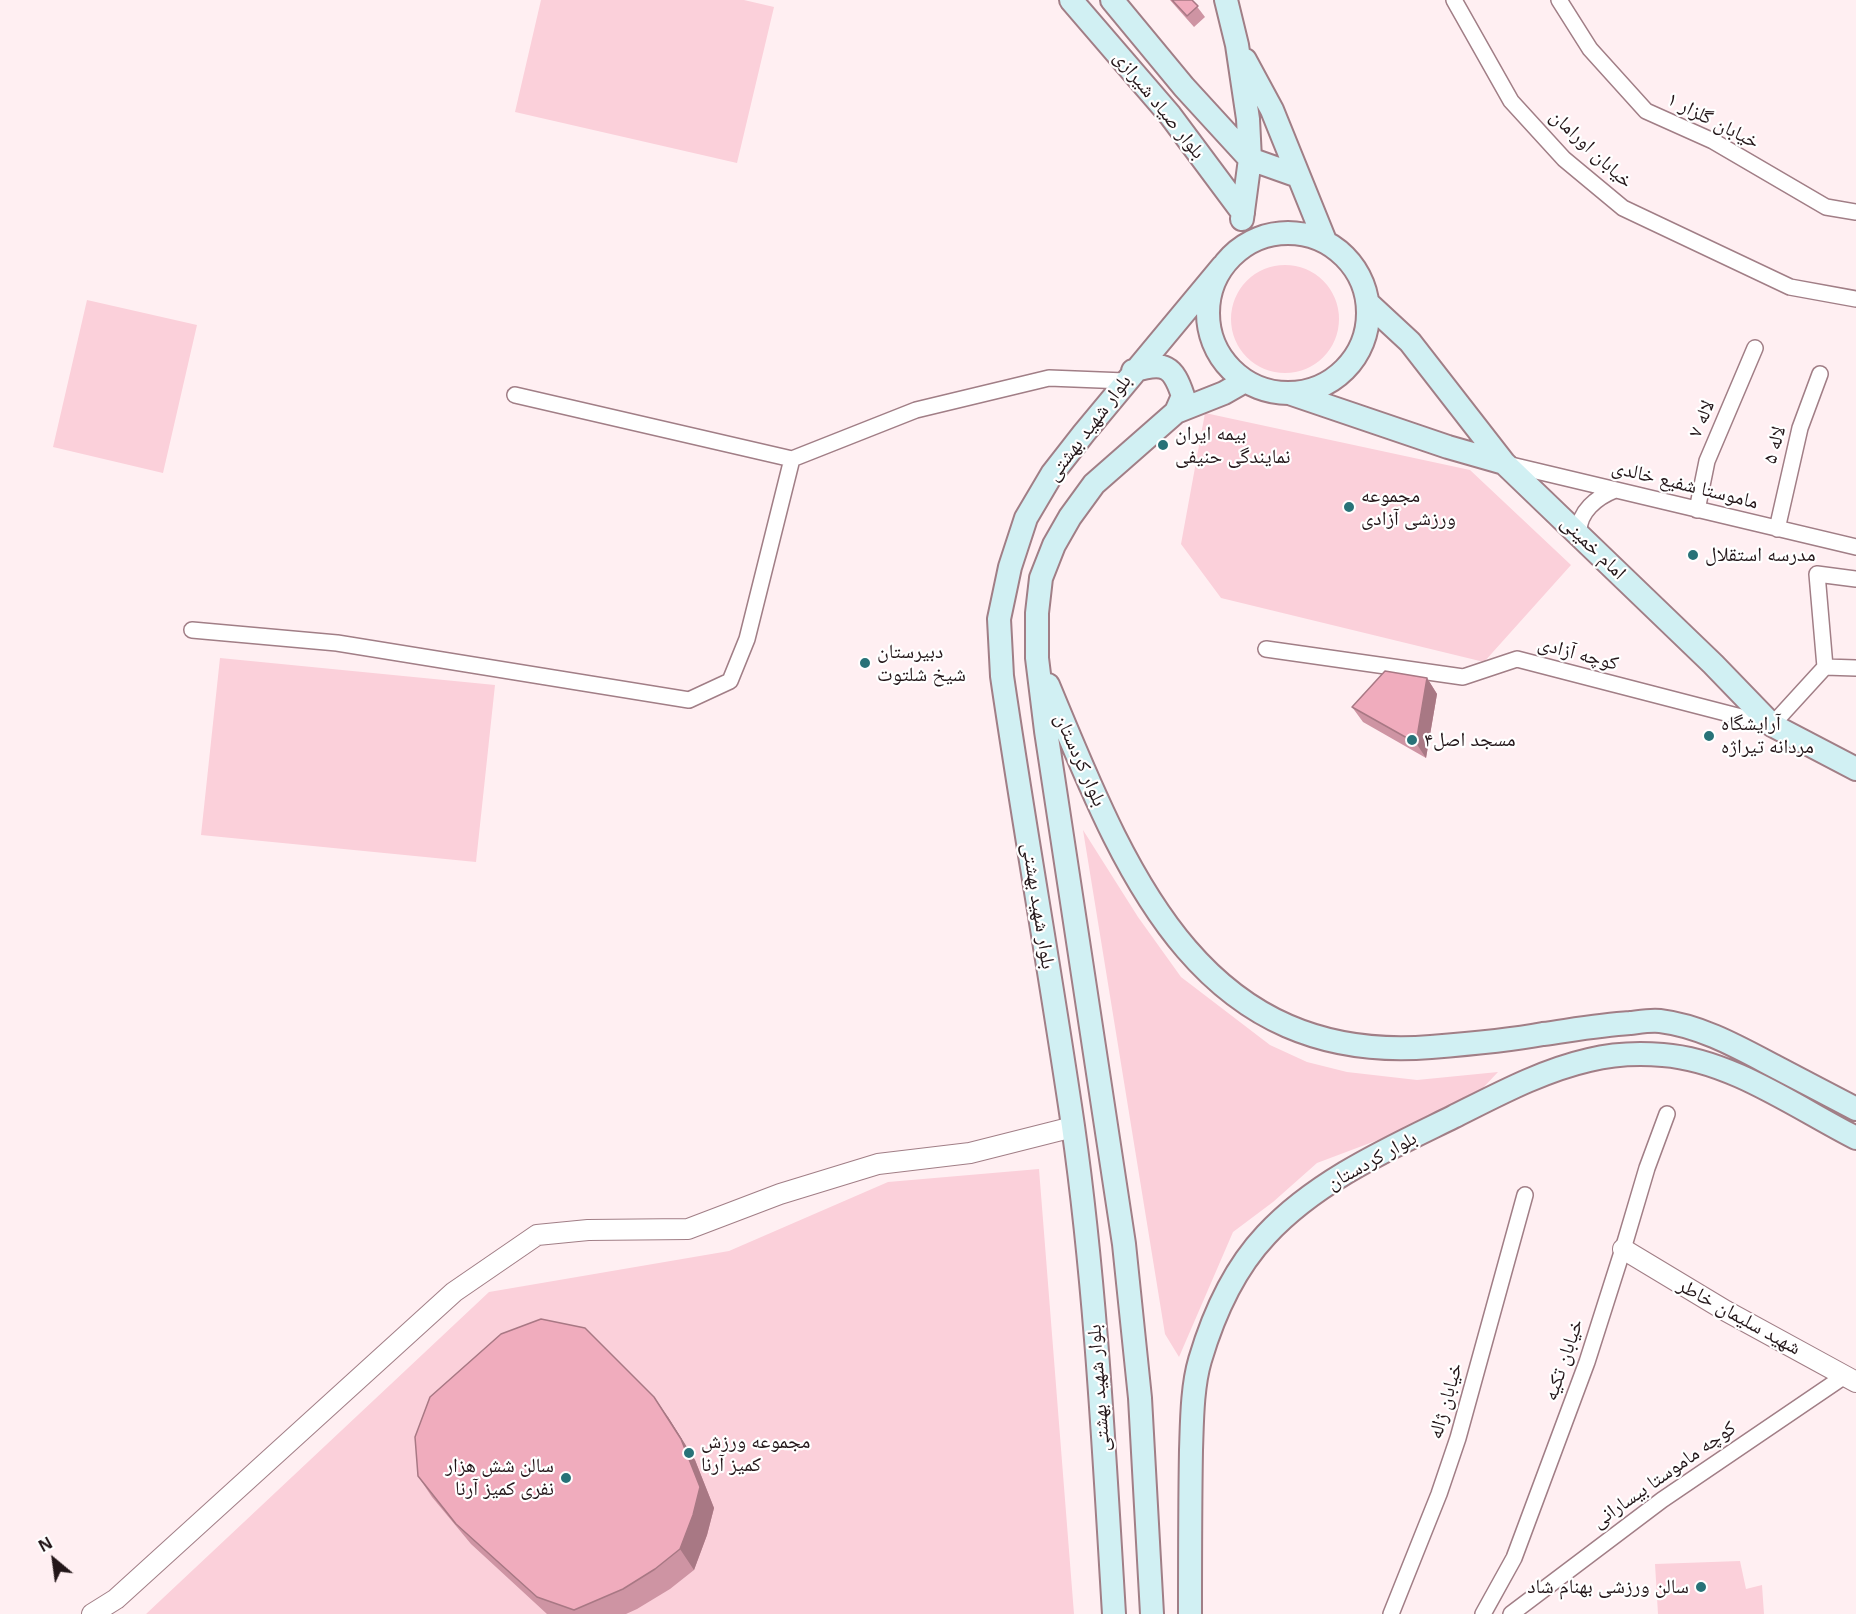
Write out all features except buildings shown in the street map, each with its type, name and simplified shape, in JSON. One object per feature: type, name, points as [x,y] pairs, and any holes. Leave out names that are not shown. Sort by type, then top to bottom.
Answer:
[{"type":"main road","name":"بلوار صیاد شیرازی","points":[[1071,0],[1170,115],[1243,213]]},
{"type":"main road","name":"بلوار صیاد شیرازی","points":[[1112,0],[1184,87],[1250,159]]},
{"type":"main road","points":[[1225,263],[1249,242],[1274,233],[1300,233],[1326,241],[1346,257],[1362,278],[1369,304],[1367,330],[1357,354],[1340,374],[1318,388],[1292,394],[1268,391],[1245,381],[1225,364],[1212,342],[1207,316],[1210,290],[1225,263],[1236,251],[1250,159],[1248,119],[1237,45],[1226,0]]},
{"type":"main road","points":[[1237,45],[1272,110],[1326,241]]},
{"type":"main road","points":[[1250,159],[1298,176]]},
{"type":"main road","name":"بلوار شهید بهشتی","points":[[1114,1614],[1102,1407],[1073,1127],[1009,728],[1002,676],[999,619],[1010,567],[1026,518],[1052,474],[1129,376],[1225,263]]},
{"type":"main road","points":[[1369,304],[1410,342],[1504,463]]},
{"type":"main road","points":[[1129,376],[1151,365],[1165,368],[1176,376],[1183,396],[1176,412]]},
{"type":"main road","name":"بلوار شهید بهشتی","points":[[1152,1614],[1140,1398],[1124,1244],[1037,658],[1037,613],[1041,578],[1054,545],[1070,517],[1094,484],[1176,412],[1224,393],[1245,381]]},
{"type":"main road","name":"امام خمینی","points":[[1292,394],[1448,447],[1504,463],[1579,533],[1772,725],[1856,769]]},
{"type":"main road","name":"بلوار کردستان","points":[[1037,658],[1087,780],[1137,878],[1172,932],[1200,967],[1239,998],[1280,1024],[1306,1035],[1338,1042],[1385,1048],[1428,1048],[1508,1040],[1598,1025],[1659,1021],[1698,1029],[1747,1051],[1856,1109]]},
{"type":"main road","name":"بلوار کردستان","points":[[1190,1614],[1192,1437],[1199,1362],[1230,1286],[1247,1258],[1267,1234],[1296,1207],[1334,1180],[1385,1151],[1542,1074],[1588,1060],[1615,1055],[1664,1055],[1699,1061],[1744,1078],[1856,1138]]},
{"type":"street","name":"خیابان اورامان","points":[[1454,0],[1511,101],[1564,159],[1623,208],[1790,287],[1856,299]]},
{"type":"street","name":"خیابان گلزار ۱","points":[[1559,0],[1590,49],[1646,111],[1713,141],[1827,207],[1856,212]]},
{"type":"street","name":"لاله ۷","points":[[1697,510],[1707,461],[1755,348]]},
{"type":"street","name":"لاله ۵","points":[[1777,529],[1800,428],[1820,374]]},
{"type":"street","points":[[515,395],[792,459],[916,410],[1049,378],[1129,376]]},
{"type":"street","points":[[192,630],[337,643],[689,700],[730,681],[747,639],[792,459]]},
{"type":"street","name":"ماموستا شفیع خالدی","points":[[1504,463],[1856,547]]},
{"type":"street","points":[[1579,533],[1581,519],[1590,505],[1604,494],[1615,490]]},
{"type":"street","points":[[1772,725],[1825,667],[1816,574],[1856,579]]},
{"type":"street","name":"کوچه آزادی","points":[[1266,649],[1463,677],[1517,659],[1772,725]]},
{"type":"street","points":[[1825,667],[1856,668]]},
{"type":"street","name":"خیابان تکیه","points":[[1483,1614],[1514,1558],[1587,1362],[1647,1168],[1667,1114]]},
{"type":"street","points":[[92,1614],[116,1599],[454,1292],[537,1235],[588,1230],[688,1228],[780,1194],[878,1164],[970,1153],[1073,1127]]},
{"type":"street","name":"خیابان ژاله","points":[[1391,1614],[1439,1494],[1458,1438],[1525,1195]]},
{"type":"street","name":"شهید سلیمان خاطر","points":[[1623,1250],[1732,1315],[1851,1378]]},
{"type":"street","name":"کوچه ماموستا بیسارانی","points":[[1510,1614],[1662,1500],[1851,1378]]},
{"type":"shaded area","points":[[541,0],[744,0],[774,7],[737,163],[515,112]]},
{"type":"shaded area","points":[[1285,265],[1295,266],[1315,274],[1323,281],[1330,289],[1338,309],[1338,329],[1330,349],[1323,357],[1315,364],[1295,372],[1285,373],[1275,372],[1255,364],[1247,357],[1240,349],[1232,329],[1231,319],[1232,309],[1240,289],[1247,281],[1255,274],[1275,266]]},
{"type":"shaded area","points":[[87,300],[197,325],[163,473],[53,447]]},
{"type":"shaded area","name":"مجموعه ورزشی آزادی","points":[[1205,413],[1470,470],[1571,565],[1484,662],[1221,598],[1181,544]]},
{"type":"shaded area","points":[[220,658],[495,685],[476,862],[201,835]]},
{"type":"shaded area","points":[[1083,830],[1138,917],[1181,977],[1270,1045],[1307,1062],[1347,1072],[1417,1080],[1498,1072],[1481,1090],[1386,1137],[1317,1163],[1273,1202],[1233,1232],[1179,1357],[1165,1334]]},
{"type":"shaded area","name":"مجموعه ورزش کمیز آرنا","points":[[1039,1169],[1074,1614],[146,1614],[489,1292],[729,1251],[888,1182]]},
{"type":"shaded area","name":"سالن ورزشی بهنام شاد","points":[[1740,1561],[1746,1589],[1762,1585],[1764,1614],[1658,1614],[1655,1564]]},
{"type":"place","name":"بیمه ایران نمایندگی حنیفی","points":[[1163,445]]},
{"type":"place","name":"مجموعه ورزشی آزادی","points":[[1349,507]]},
{"type":"place","name":"مدرسه استقلال","points":[[1693,555]]},
{"type":"place","name":"دبیرستان شیخ شلتوت","points":[[865,663]]},
{"type":"place","name":"آرایشگاه مردانه تیراژه","points":[[1709,736]]},
{"type":"place","name":"مسجد اصل۴","points":[[1412,740]]},
{"type":"place","name":"مجموعه ورزش کمیز آرنا","points":[[689,1453]]},
{"type":"place","name":"سالن شش هزار نفری کمیز آرنا","points":[[566,1478]]},
{"type":"place","name":"سالن ورزشی بهنام شاد","points":[[1701,1587]]}]
